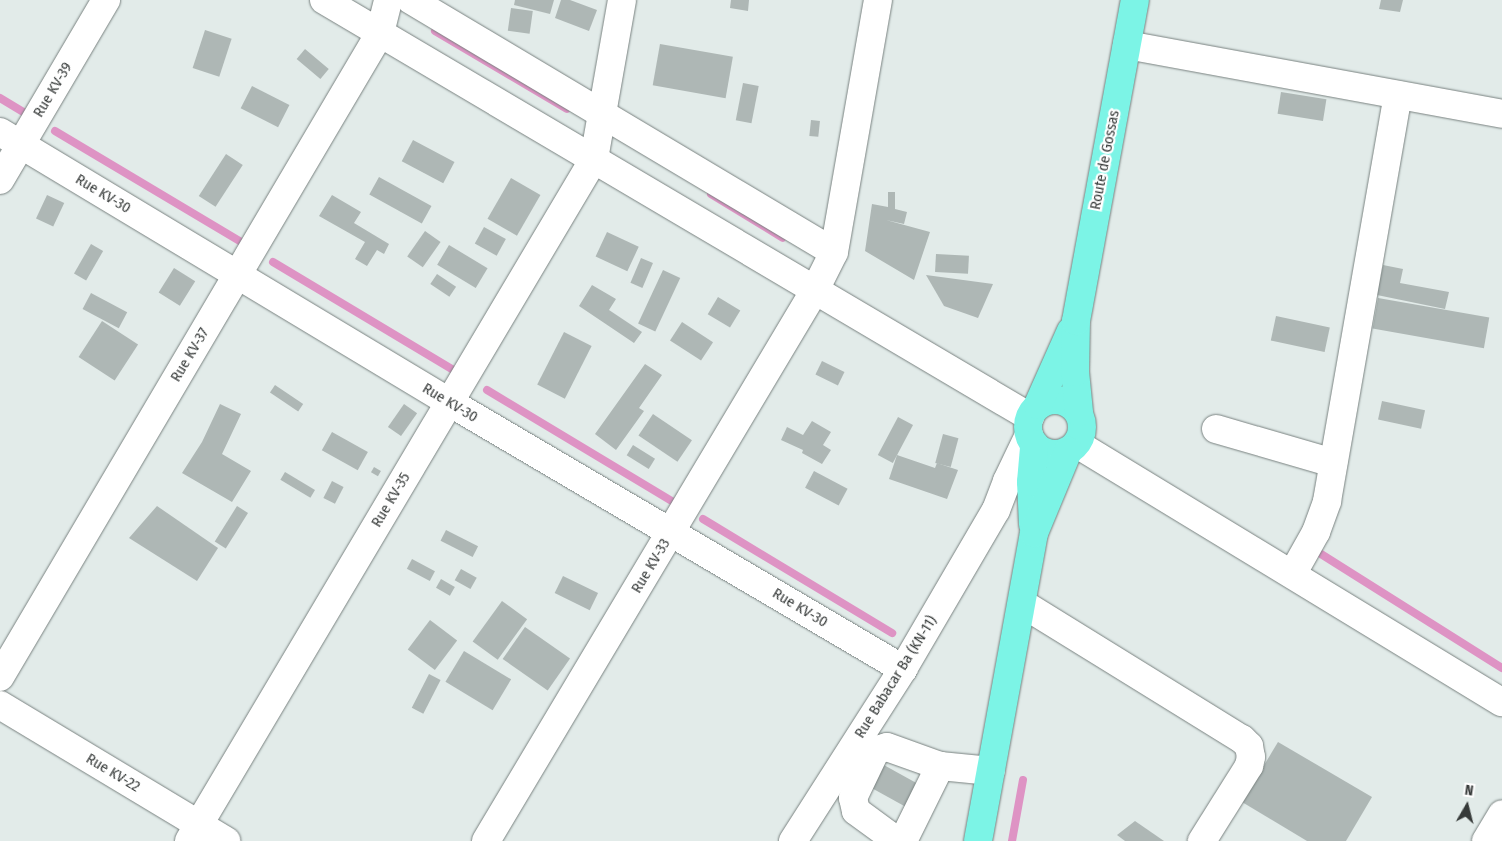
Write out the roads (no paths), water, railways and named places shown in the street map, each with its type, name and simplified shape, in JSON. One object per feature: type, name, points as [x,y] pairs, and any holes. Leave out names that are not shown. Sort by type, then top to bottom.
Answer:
[{"type":"main road","name":"Route de Gossas","points":[[1076,321],[1136,0]]},
{"type":"main road","points":[[1034,533],[1072,447],[1083,428],[1079,412],[1075,372],[1076,321]]},
{"type":"main road","points":[[978,841],[1023,604],[1034,533],[1031,482],[1033,425],[1076,321]]},
{"type":"main road","points":[[1033,425],[1045,401],[1060,400],[1074,406],[1079,412]]},
{"type":"main road","points":[[1033,425],[1049,453],[1072,447]]},
{"type":"street","name":"Rue KV-39","points":[[0,180],[10,138],[106,0]]},
{"type":"street","points":[[324,0],[815,290],[1033,425],[1006,481],[996,510]]},
{"type":"street","name":"Rue KV-37","points":[[0,677],[380,33],[388,0]]},
{"type":"street","points":[[411,0],[834,252]]},
{"type":"street","points":[[594,159],[622,0]]},
{"type":"street","name":"Rue KV-33","points":[[486,841],[815,290],[834,252],[878,0]]},
{"type":"street","points":[[1127,45],[1502,114]]},
{"type":"street","points":[[1293,572],[1321,520],[1333,463],[1398,95]]},
{"type":"street","name":"Rue KV-30","points":[[10,138],[237,276],[903,669]]},
{"type":"street","name":"Rue KV-35","points":[[194,833],[594,159]]},
{"type":"street","points":[[1216,429],[1333,463]]},
{"type":"street","points":[[1072,447],[1293,572],[1502,702]]},
{"type":"street","points":[[996,510],[1031,482]]},
{"type":"street","name":"Rue Babacar Ba (KN-11)","points":[[793,841],[903,669],[996,510]]},
{"type":"street","points":[[1023,604],[1242,739],[1249,746],[1251,757],[1249,766],[1202,841]]},
{"type":"street","name":"Rue KV-22","points":[[0,705],[194,833],[226,841]]},
{"type":"street","points":[[897,841],[856,811],[853,798],[876,750],[887,747],[940,766],[991,771]]},
{"type":"street","points":[[903,841],[940,766]]},
{"type":"street","points":[[1486,841],[1502,814]]},
{"type":"waterway","points":[[435,31],[567,109]]},
{"type":"waterway","points":[[0,98],[27,114]]},
{"type":"waterway","points":[[55,131],[243,243]]},
{"type":"waterway","points":[[711,194],[783,238]]},
{"type":"waterway","points":[[273,262],[460,374]]},
{"type":"waterway","points":[[487,390],[677,504]]},
{"type":"waterway","points":[[703,519],[892,633]]},
{"type":"waterway","points":[[1321,554],[1502,668]]},
{"type":"waterway","points":[[1012,841],[1023,780]]}]
